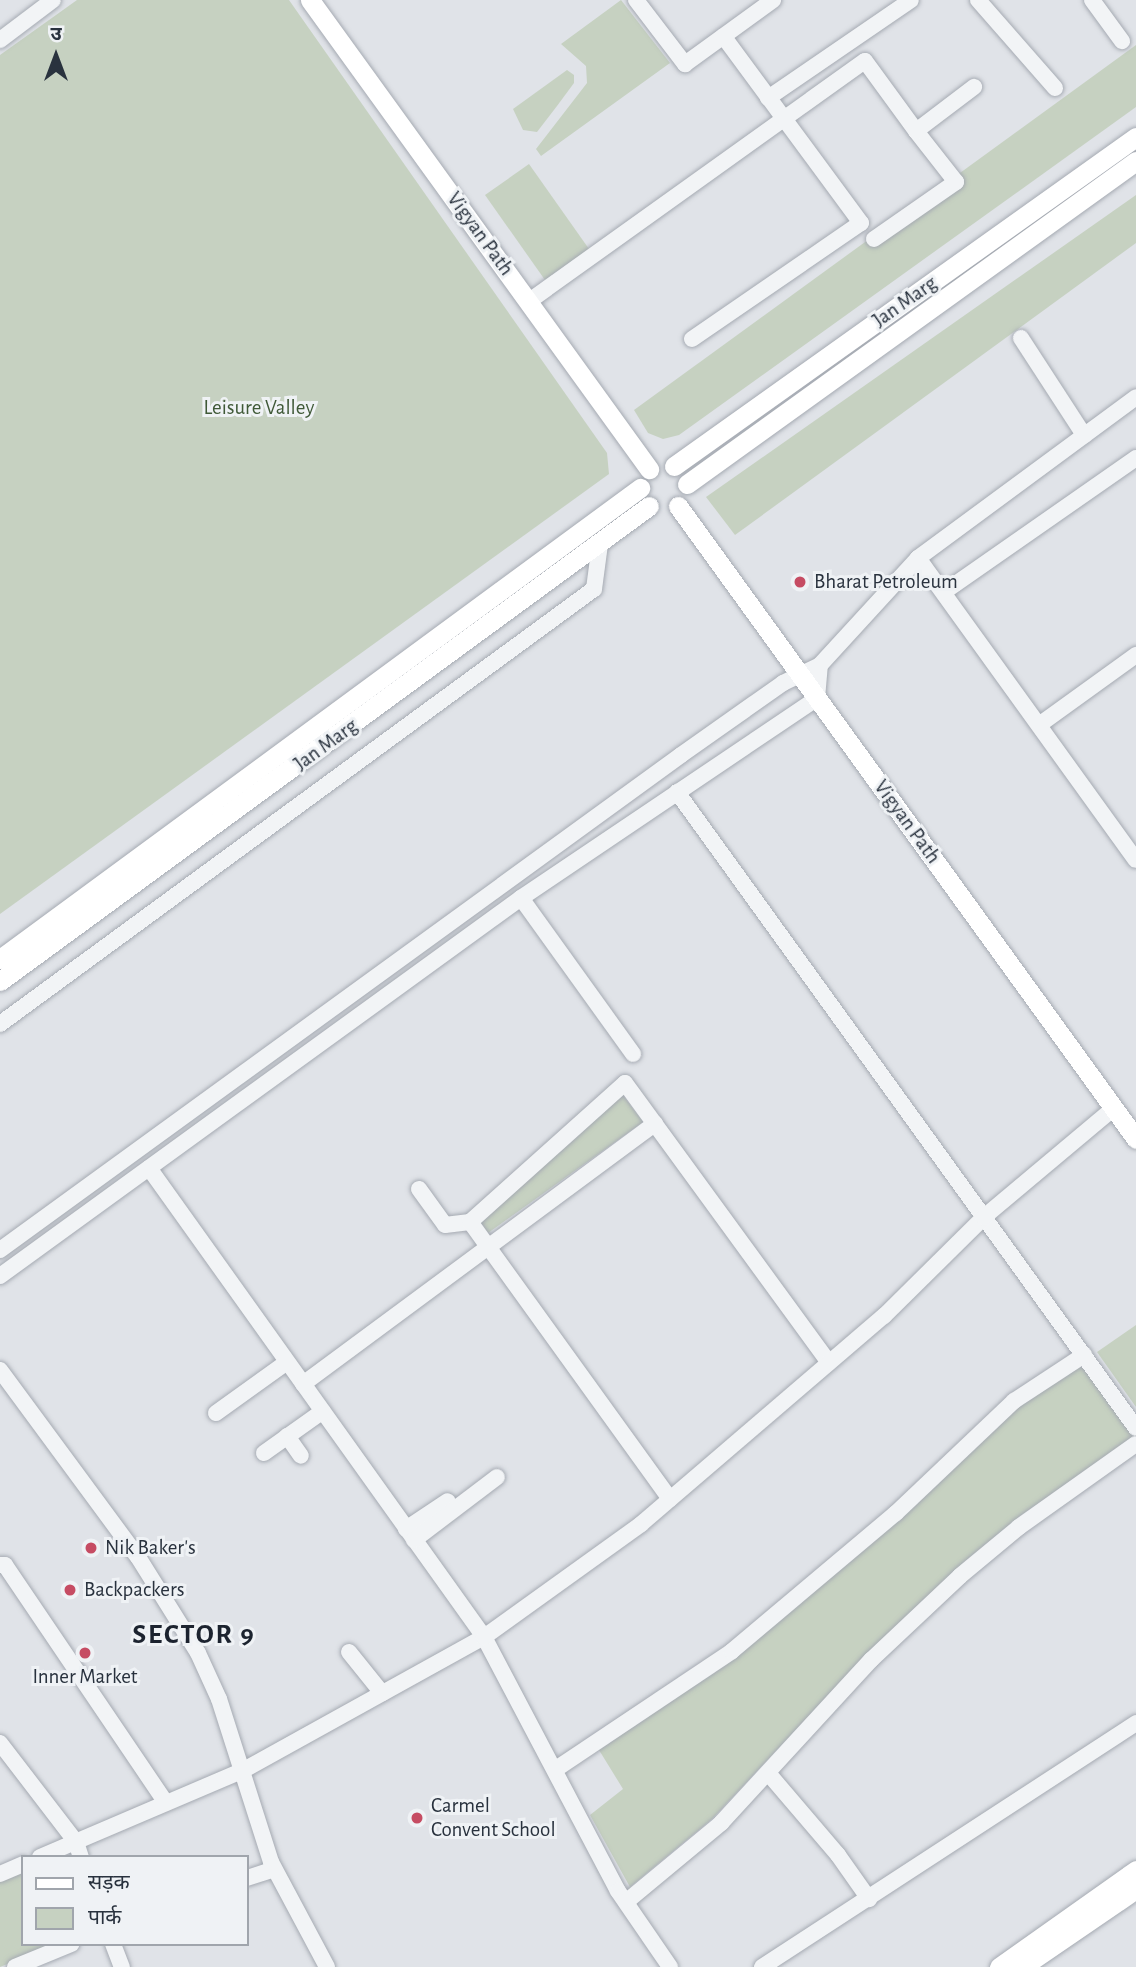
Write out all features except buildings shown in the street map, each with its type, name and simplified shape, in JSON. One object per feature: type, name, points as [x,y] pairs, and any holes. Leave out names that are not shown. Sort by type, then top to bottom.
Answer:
[{"type":"main road","name":"Vigyan Path","points":[[310,0],[649,469]]},
{"type":"main road","name":"Jan Marg","points":[[674,466],[1136,137]]},
{"type":"main road","name":"Jan Marg","points":[[687,484],[1136,161]]},
{"type":"main road","points":[[674,466],[687,484],[678,506],[661,511],[649,506],[640,488],[649,469],[674,466]]},
{"type":"main road","name":"Jan Marg","points":[[0,959],[640,488]]},
{"type":"main road","name":"Jan Marg","points":[[0,981],[649,506]]},
{"type":"main road","name":"Vigyan Path","points":[[678,506],[1136,1139]]},
{"type":"main road","points":[[999,1967],[1136,1870]]},
{"type":"main road","points":[[1022,1967],[1136,1889]]},
{"type":"street","points":[[0,40],[53,0]]},
{"type":"street","points":[[636,0],[685,64],[773,0]]},
{"type":"street","points":[[768,98],[911,0]]},
{"type":"street","points":[[1092,0],[1122,41]]},
{"type":"street","points":[[980,1],[1055,88]]},
{"type":"street","points":[[528,302],[784,120],[865,61],[956,182],[876,241],[784,120],[723,36]]},
{"type":"street","points":[[916,131],[974,87]]},
{"type":"street","points":[[692,338],[861,223]]},
{"type":"street","points":[[1021,338],[1084,435]]},
{"type":"street","points":[[0,1250],[800,673],[820,665],[918,558],[1136,397]]},
{"type":"street","points":[[943,592],[1136,458]]},
{"type":"street","points":[[0,1024],[594,589],[600,544]]},
{"type":"street","points":[[918,558],[1136,860]]},
{"type":"street","points":[[1039,725],[1136,655]]},
{"type":"street","points":[[0,1276],[522,898],[817,698],[820,665]]},
{"type":"street","points":[[677,792],[1136,1428]]},
{"type":"street","points":[[522,898],[633,1054]]},
{"type":"street","points":[[419,1189],[445,1225],[470,1222],[625,1083],[829,1363]]},
{"type":"street","points":[[50,1855],[79,1849],[166,1803],[242,1771],[484,1637],[670,1499],[829,1363],[984,1217],[1114,1108]]},
{"type":"street","points":[[303,1384],[655,1124]]},
{"type":"street","points":[[149,1168],[484,1637],[626,1902],[670,1967]]},
{"type":"street","points":[[470,1222],[670,1499]]},
{"type":"street","points":[[556,1769],[732,1651],[896,1513],[1014,1401],[1083,1355]]},
{"type":"street","points":[[216,1413],[287,1362]]},
{"type":"street","points":[[0,1370],[138,1557],[198,1653],[242,1771],[274,1869],[327,1967]]},
{"type":"street","points":[[319,1407],[287,1436],[262,1449],[319,1407]]},
{"type":"street","points":[[287,1436],[301,1456]]},
{"type":"street","points":[[626,1902],[722,1823],[871,1660],[960,1576],[1019,1527],[1136,1444]]},
{"type":"street","points":[[410,1534],[497,1477]]},
{"type":"street","points":[[410,1534],[466,1488]]},
{"type":"street","points":[[0,1565],[5,1565],[166,1803]]},
{"type":"street","points":[[349,1652],[382,1693]]},
{"type":"street","points":[[762,1967],[1136,1723]]},
{"type":"street","points":[[0,1743],[79,1849]]},
{"type":"street","points":[[768,1773],[838,1855],[869,1899]]},
{"type":"street","points":[[0,1874],[21,1865]]},
{"type":"street","points":[[248,1878],[274,1869]]},
{"type":"street","points":[[15,1967],[66,1946]]},
{"type":"street","points":[[114,1946],[122,1967]]},
{"type":"green space","name":"Leisure Valley","points":[[77,0],[289,0],[607,453],[609,474],[0,914],[0,55]]},
{"type":"green space","points":[[621,0],[670,63],[541,156],[536,149],[587,83],[586,66],[561,44]]},
{"type":"green space","points":[[1136,45],[1136,107],[679,435],[663,439],[648,433],[634,410]]},
{"type":"green space","points":[[567,70],[574,75],[574,83],[537,132],[523,130],[513,109]]},
{"type":"green space","points":[[529,164],[589,249],[545,280],[485,195]]},
{"type":"green space","points":[[1136,195],[1136,243],[735,535],[706,497]]},
{"type":"green space","points":[[622,1094],[643,1122],[488,1233],[480,1221]]},
{"type":"green space","points":[[1136,1325],[1136,1407],[1097,1352]]},
{"type":"green space","points":[[1081,1363],[1136,1438],[1020,1516],[964,1562],[866,1655],[712,1819],[630,1887],[590,1815],[623,1789],[599,1750],[733,1657],[1017,1406]]},
{"type":"green space","points":[[21,1872],[21,1946],[52,1946],[0,1967],[0,1880]]},
{"type":"place","name":"Bharat Petroleum","points":[[800,582]]},
{"type":"place","name":"Nik Baker's","points":[[91,1548]]},
{"type":"place","name":"Backpackers","points":[[70,1590]]},
{"type":"place","name":"Inner Market","points":[[85,1653]]},
{"type":"place","name":"Carmel Convent School","points":[[417,1818]]},
{"type":"district","name":"SECTOR 9","points":[[194,1635]]}]
